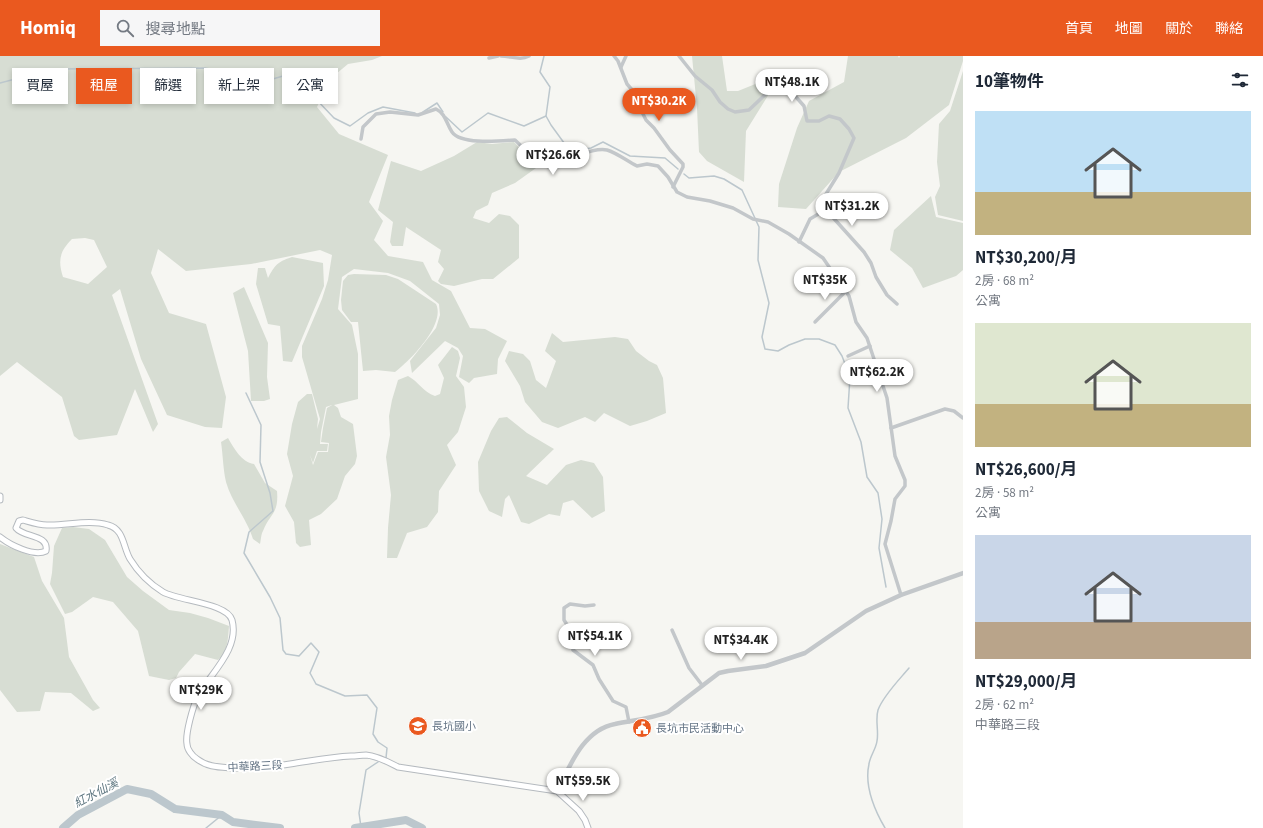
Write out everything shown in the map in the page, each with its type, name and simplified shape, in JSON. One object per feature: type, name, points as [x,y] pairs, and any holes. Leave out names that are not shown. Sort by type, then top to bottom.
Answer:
[{"type":"main road","name":"中華路三段","points":[[0,537],[17,547],[26,550],[43,552],[46,551],[46,543],[19,531],[16,528],[19,521],[23,520],[46,525],[91,523],[107,524],[116,528],[120,534],[129,558],[149,582],[164,592],[180,599],[210,605],[226,611],[232,620],[233,634],[221,665],[212,673],[194,704],[188,734],[187,744],[192,756],[206,765],[217,767],[248,768],[290,764],[332,757],[365,755],[379,758],[398,767],[557,791]]},
{"type":"main road","points":[[557,791],[579,811],[588,828]]},
{"type":"street","points":[[489,58],[498,56]]},
{"type":"street","points":[[501,56],[516,59],[526,58],[529,56]]},
{"type":"street","points":[[614,56],[621,67],[627,84],[639,98],[646,120],[683,164],[673,187]]},
{"type":"street","points":[[621,67],[626,56]]},
{"type":"street","points":[[679,56],[695,76],[712,90],[720,102],[734,112],[749,110],[770,90],[780,86],[796,97],[804,106],[807,122],[819,121],[830,116],[840,119],[849,129],[854,138],[839,173],[826,194],[825,210]]},
{"type":"street","points":[[361,138],[363,127],[376,114],[390,112],[418,115],[436,109],[442,112],[452,133],[464,140],[490,142],[515,140],[539,163],[551,168],[567,160],[594,150],[604,150],[637,166],[647,164],[658,166],[668,177],[677,192],[687,197],[722,204],[742,212],[753,219],[768,222],[789,234],[827,263],[849,296],[856,322],[864,332],[870,346],[886,398],[895,456],[905,480],[905,486],[895,499],[891,521],[884,544],[901,595]]},
{"type":"street","points":[[799,242],[810,219],[825,210]]},
{"type":"street","points":[[825,210],[864,252],[887,295],[896,304]]},
{"type":"street","points":[[815,322],[846,291]]},
{"type":"street","points":[[848,356],[870,346]]},
{"type":"street","points":[[891,428],[945,409],[954,410],[963,418]]},
{"type":"street","points":[[557,791],[577,753],[592,735],[602,728],[613,724],[659,716],[668,712],[719,673],[766,666],[805,653],[866,611],[901,595],[963,573]]},
{"type":"street","points":[[594,605],[585,606],[570,604],[564,608],[564,620],[571,631],[573,650],[593,665],[599,679],[613,701],[626,707],[629,722]]},
{"type":"street","points":[[672,630],[689,668],[702,685]]},
{"type":"shaded area","points":[[0,56],[382,56],[372,60],[348,64],[338,72],[338,68],[282,68],[282,104],[318,104],[317,107],[339,134],[388,155],[369,202],[383,221],[374,240],[388,256],[423,262],[432,280],[451,291],[470,328],[485,329],[507,341],[498,359],[497,374],[474,378],[469,383],[459,377],[463,356],[458,348],[445,341],[412,373],[410,361],[436,328],[440,315],[439,304],[410,281],[388,273],[354,269],[342,277],[338,309],[352,325],[358,354],[358,399],[334,405],[338,408],[341,417],[353,424],[357,456],[355,464],[345,476],[337,499],[321,514],[309,520],[311,545],[300,547],[296,543],[294,522],[285,506],[293,476],[287,454],[292,424],[298,402],[307,394],[312,394],[318,419],[317,429],[320,419],[302,357],[302,346],[322,299],[328,280],[332,255],[320,250],[251,264],[186,271],[158,249],[151,273],[169,313],[206,324],[226,397],[222,428],[205,427],[167,415],[141,359],[120,289],[112,295],[158,424],[153,432],[135,389],[117,435],[79,440],[74,436],[62,397],[17,362],[0,376]],"holes":[[[85,238],[94,240],[107,267],[88,284],[63,277],[60,261],[64,248],[72,239]],[[332,405],[327,408],[321,442],[329,443],[328,452],[318,452],[313,465],[310,455],[313,463],[317,451],[327,451],[328,444],[320,444],[326,407]]]},
{"type":"shaded area","points":[[692,56],[722,56],[727,91],[738,91],[765,80],[777,81],[746,131],[744,182],[707,161],[699,152],[697,108]]},
{"type":"shaded area","points":[[848,56],[898,56],[899,58],[900,56],[963,56],[963,61],[949,105],[906,138],[839,172],[806,209],[778,207],[779,184],[797,128],[809,101],[844,82]]},
{"type":"shaded area","points":[[963,71],[963,221],[938,215],[935,197],[940,186],[937,162],[939,124],[950,111]]},
{"type":"shaded area","points":[[477,142],[492,144],[514,142],[532,161],[536,168],[515,183],[492,193],[488,205],[476,211],[473,218],[489,223],[499,214],[510,216],[519,225],[519,258],[493,279],[482,279],[454,286],[441,284],[438,281],[444,269],[438,262],[441,250],[406,227],[403,246],[392,246],[390,242],[393,222],[378,210],[391,161],[421,171],[454,156]]},
{"type":"shaded area","points":[[931,196],[936,217],[963,223],[963,270],[956,276],[923,288],[912,268],[890,250],[894,230]]},
{"type":"shaded area","points":[[292,257],[323,263],[324,286],[292,362],[283,361],[280,326],[268,324],[256,284],[258,268],[265,268],[268,278],[277,264]]},
{"type":"shaded area","points":[[348,275],[386,275],[398,279],[436,304],[438,312],[436,322],[425,341],[409,360],[395,372],[376,370],[363,371],[358,322],[351,322],[342,310],[341,300],[343,281]]},
{"type":"shaded area","points":[[244,287],[268,343],[267,377],[270,399],[264,401],[251,401],[248,351],[233,293]]},
{"type":"shaded area","points":[[552,333],[563,342],[615,337],[628,339],[636,351],[657,365],[663,378],[666,413],[630,426],[604,413],[595,422],[585,417],[558,428],[542,422],[525,402],[520,386],[505,361],[509,351],[523,354],[530,361],[536,380],[546,388],[556,361],[545,351]]},
{"type":"shaded area","points":[[452,347],[458,351],[460,358],[456,376],[464,387],[466,407],[458,432],[447,445],[456,465],[439,491],[438,512],[427,527],[407,533],[397,558],[387,558],[391,495],[386,457],[390,435],[389,416],[398,380],[408,376],[431,394],[435,396],[440,394],[444,378],[438,365]]},
{"type":"shaded area","points":[[507,417],[527,433],[554,449],[526,476],[547,485],[566,465],[581,460],[594,463],[603,477],[605,511],[592,518],[573,500],[563,503],[560,516],[549,514],[529,524],[521,522],[509,495],[505,499],[502,517],[489,511],[479,491],[478,462],[491,431],[499,418]]},
{"type":"shaded area","points":[[228,438],[242,458],[249,463],[254,464],[265,483],[277,491],[277,504],[262,532],[260,544],[253,539],[226,482],[221,442]]},
{"type":"shaded area","points":[[73,527],[89,529],[105,540],[127,577],[169,610],[190,613],[229,626],[226,649],[221,657],[218,660],[195,654],[179,672],[176,678],[169,680],[149,676],[138,631],[113,602],[93,597],[72,612],[65,614],[50,584],[54,546],[62,528]]},
{"type":"shaded area","points":[[0,544],[34,557],[42,581],[64,618],[69,657],[93,700],[100,708],[93,711],[71,693],[45,692],[40,711],[17,712],[0,690]]},
{"type":"waterway","points":[[544,56],[540,72],[550,87],[546,116]]},
{"type":"waterway","points":[[0,83],[53,69],[205,68],[266,81],[283,76],[296,78],[334,118],[350,126],[368,113],[383,107],[415,113]]},
{"type":"waterway","points":[[423,112],[437,103],[443,112]]},
{"type":"waterway","points":[[446,117],[462,132],[488,113],[524,126],[546,116],[567,147],[579,150],[591,148],[603,142],[630,156],[665,158],[678,169]]},
{"type":"waterway","points":[[684,174],[689,178],[714,176],[724,179],[742,190],[759,227],[758,260],[769,303],[762,337],[765,349],[778,351],[805,339],[819,339],[835,345],[842,356],[850,377],[848,408],[861,442],[867,477],[878,493],[882,519],[879,548],[886,587]]},
{"type":"waterway","points":[[246,393],[261,425],[260,462],[270,493],[273,511],[249,532],[244,553],[270,597],[280,618],[283,650],[286,654],[299,656],[311,643],[319,652],[310,673],[316,684],[345,696],[367,695],[377,708],[373,734],[378,742],[387,748],[386,758]]},
{"type":"waterway","points":[[885,828],[871,797],[868,781],[869,764],[877,741],[877,718],[880,705],[887,694],[909,668]]},
{"type":"waterway","points":[[361,827],[359,813],[366,770],[378,762]]},
{"type":"waterway","name":"紅水仙溪","points":[[63,828],[78,815],[127,789],[151,794],[175,809],[222,815],[233,822],[280,828]]},
{"type":"waterway","points":[[206,828],[222,815]]},
{"type":"waterway","name":"紅水仙溪","points":[[355,828],[406,820],[422,828]]},
{"type":"place","name":"長坑國小","points":[[418,726]]},
{"type":"place","name":"長坑市民活動中心","points":[[642,728]]}]
